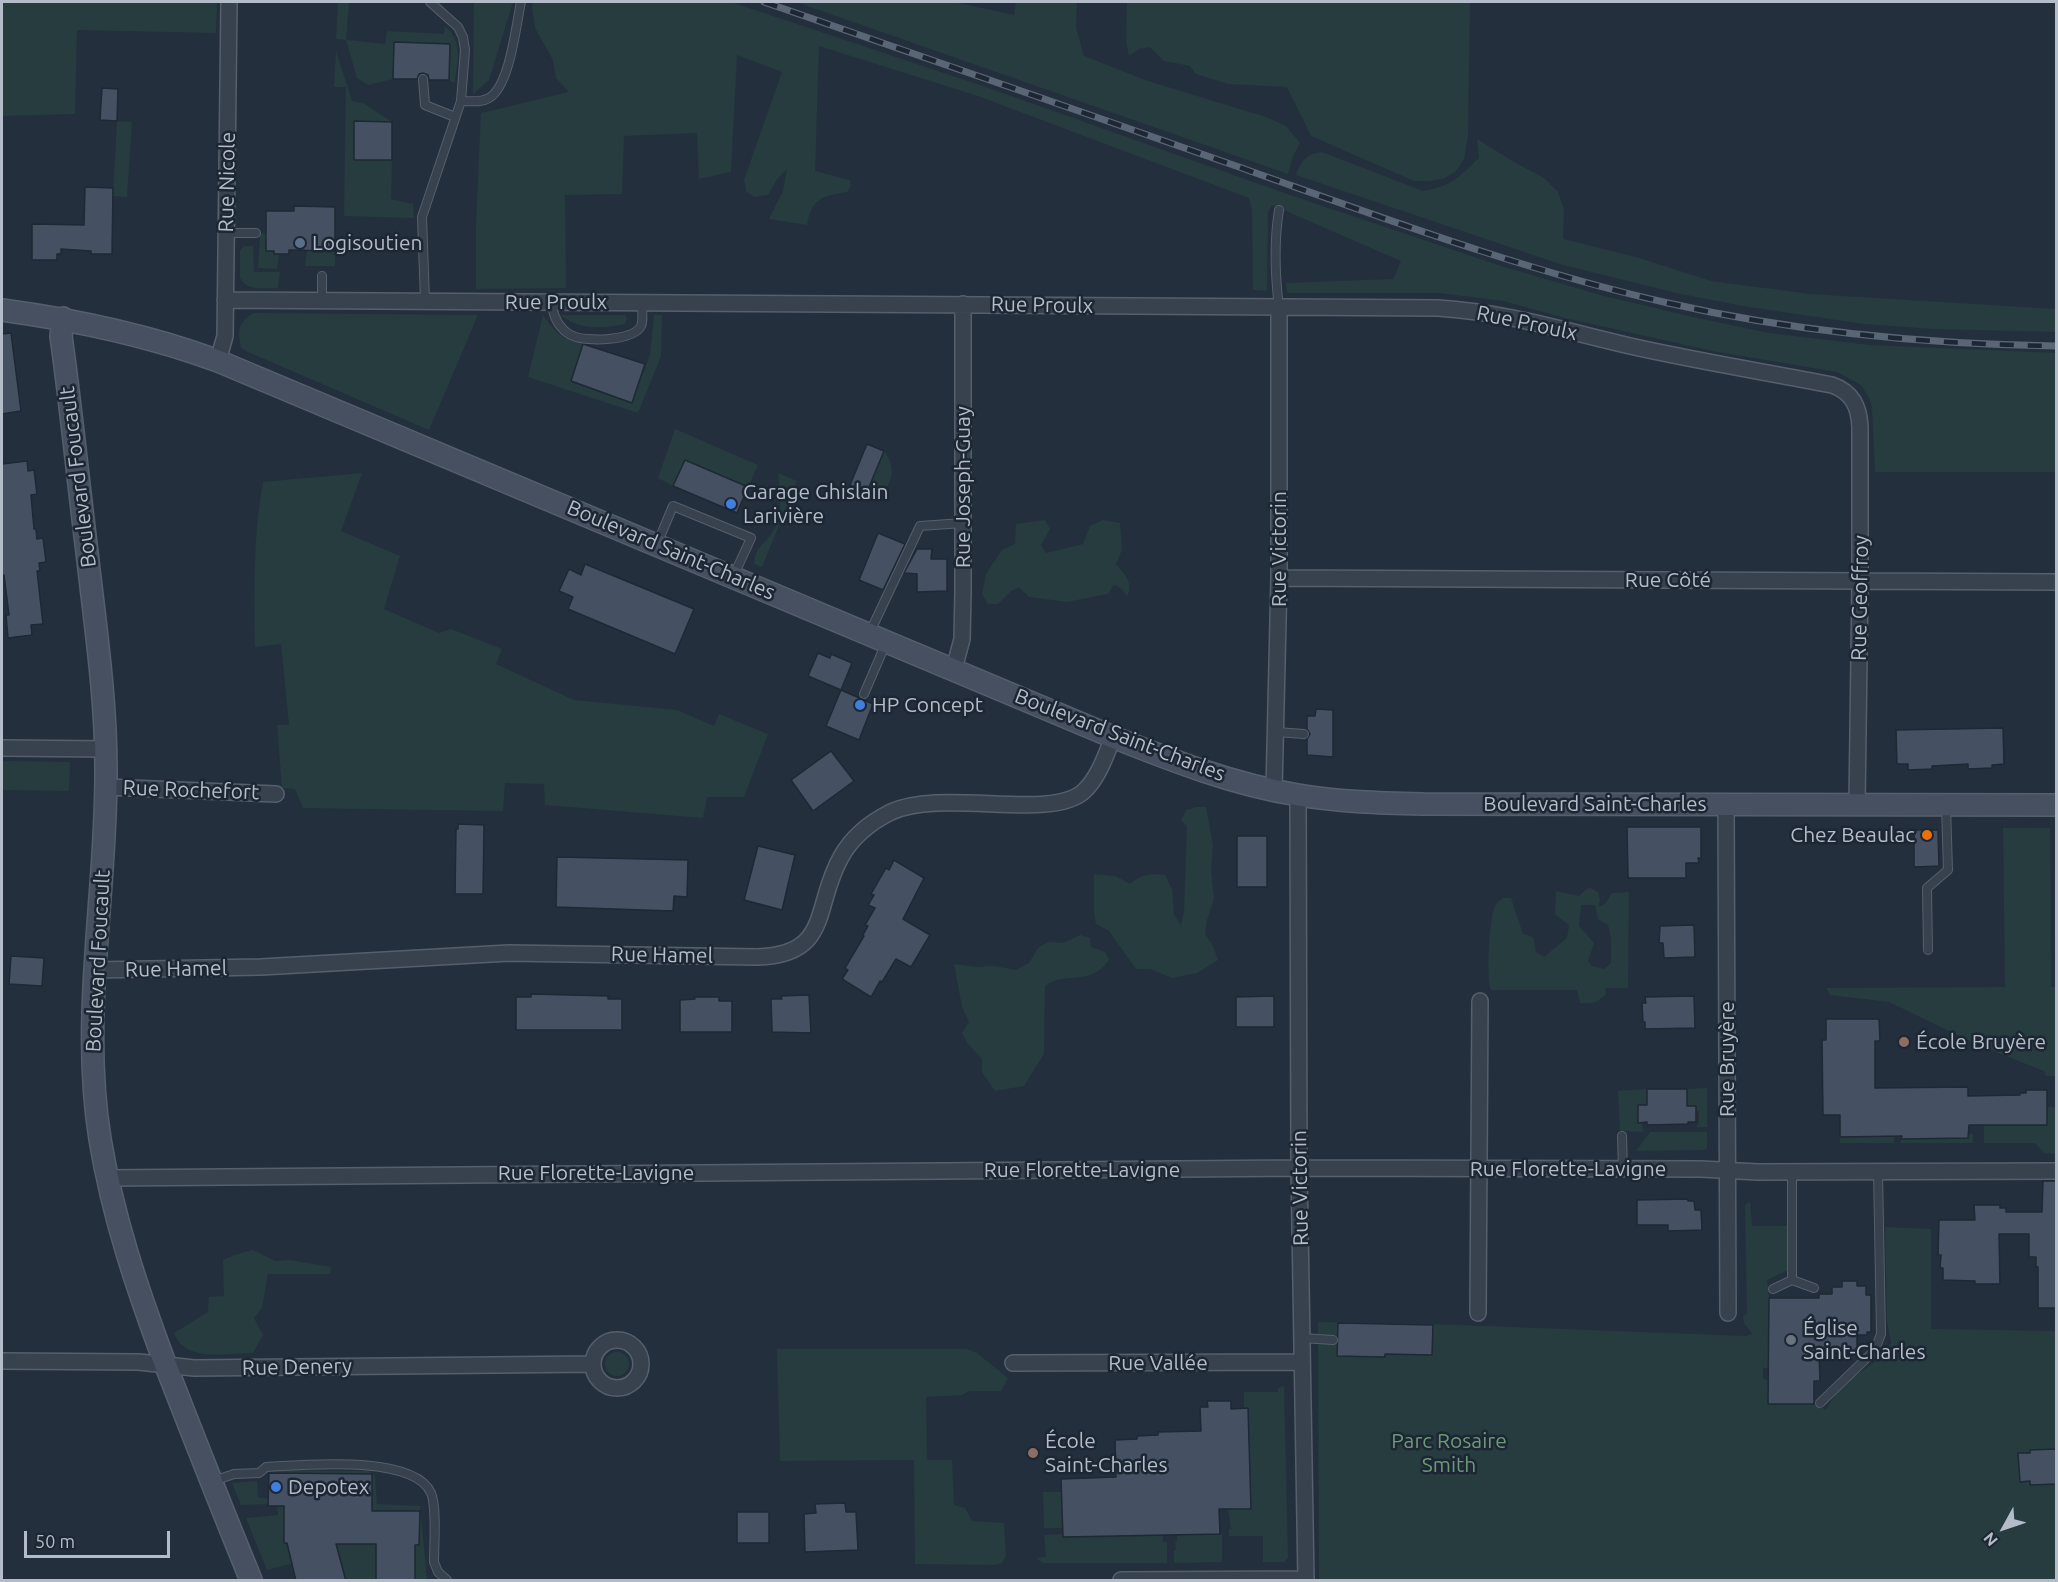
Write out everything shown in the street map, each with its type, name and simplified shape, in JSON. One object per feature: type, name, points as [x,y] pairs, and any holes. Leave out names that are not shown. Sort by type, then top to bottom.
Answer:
[{"type":"street","name":"Rue Nicole","points":[[218,361],[225,336],[229,2]]},
{"type":"street","name":"Rue Proulx","points":[[225,300],[1438,308],[1476,311],[1523,320],[1649,350],[1832,385],[1849,394]]},
{"type":"street","name":"Rue Joseph-Guay","points":[[954,669],[962,639],[963,304]]},
{"type":"street","name":"Rue Victorin","points":[[1275,790],[1279,578],[1280,307]]},
{"type":"street","name":"Boulevard Saint-Charles","points":[[2,310],[63,318],[144,336],[218,361],[1113,737],[1214,773],[1275,790],[1354,802],[1402,803],[2056,805]]},
{"type":"street","name":"Boulevard Foucault","points":[[63,318],[61,336],[99,651],[105,749],[106,818],[94,970],[93,1034],[94,1080],[100,1135],[107,1178],[127,1257],[166,1365],[251,1580]]},
{"type":"street","name":"Rue Geoffroy","points":[[1849,394],[1860,416],[1857,805]]},
{"type":"street","name":"Rue Côté","points":[[1279,578],[2056,582]]},
{"type":"street","name":"Rue Hamel","points":[[94,970],[261,967],[509,952],[780,956],[803,945],[812,935],[840,858],[861,833],[879,819],[907,806],[922,803],[1041,804],[1071,800],[1089,786],[1113,737]]},
{"type":"street","points":[[2,748],[105,749]]},
{"type":"street","name":"Rue Rochefort","points":[[106,787],[276,794]]},
{"type":"street","name":"Rue Victorin","points":[[1298,795],[1299,1168],[1306,1580]]},
{"type":"street","name":"Rue Bruyère","points":[[1726,804],[1728,1313]]},
{"type":"street","points":[[1478,1313],[1480,1001]]},
{"type":"street","name":"Rue Florette-Lavigne","points":[[107,1178],[1299,1168],[2056,1170]]},
{"type":"street","name":"Rue Denery","points":[[2,1361],[139,1362],[194,1368],[593,1364]]},
{"type":"street","name":"Rue Vallée","points":[[1013,1363],[1302,1362]]},
{"type":"street","points":[[1121,1581],[1306,1580]]},
{"type":"lane","points":[[425,301],[422,217],[461,101],[465,50],[463,37],[450,18],[430,2]]},
{"type":"lane","points":[[461,101],[481,101],[490,98],[498,89],[505,76],[521,2]]},
{"type":"lane","points":[[423,80],[425,105],[455,117]]},
{"type":"lane","points":[[1279,210],[1277,289],[1280,307]]},
{"type":"lane","points":[[226,233],[256,233]]},
{"type":"lane","points":[[322,276],[322,301]]},
{"type":"lane","points":[[551,302],[561,328],[573,336],[589,339],[610,339],[637,332],[642,321],[641,302]]},
{"type":"lane","points":[[657,544],[673,506],[751,538],[734,576]]},
{"type":"lane","points":[[864,694],[878,637],[920,526],[963,523]]},
{"type":"lane","points":[[1276,732],[1304,734]]},
{"type":"lane","points":[[1928,950],[1927,888],[1948,870],[1946,805]]},
{"type":"lane","points":[[1622,1136],[1623,1169]]},
{"type":"lane","points":[[1792,1171],[1792,1280]]},
{"type":"lane","points":[[1820,1403],[1875,1350],[1881,1334],[1878,1171]]},
{"type":"lane","points":[[1773,1289],[1792,1280],[1814,1288]]},
{"type":"lane","points":[[1302,1338],[1333,1340]]},
{"type":"lane","points":[[211,1482],[234,1474],[259,1473],[266,1467],[343,1464],[375,1466],[412,1475],[425,1484],[433,1499],[434,1562],[438,1572],[447,1581]]},
{"type":"green space","points":[[2,2],[217,2],[216,33],[77,30],[75,114],[2,116]]},
{"type":"green space","points":[[338,2],[349,2],[346,40],[336,39]]},
{"type":"green space","points":[[474,2],[513,2],[489,80],[473,94]]},
{"type":"green space","points":[[533,2],[731,2],[983,86],[1290,195],[1501,266],[1604,296],[1693,317],[1769,333],[1869,345],[2056,353],[2056,472],[1875,472],[1872,407],[1869,398],[1861,385],[1837,372],[1712,351],[1565,318],[1503,301],[1439,293],[1287,293],[1286,283],[1393,279],[1401,261],[1272,205],[1268,212],[1267,291],[1253,290],[1252,210],[1249,198],[978,96],[819,46],[815,171],[850,180],[851,186],[847,192],[819,200],[812,209],[807,225],[769,219],[783,191],[787,169],[777,179],[768,195],[754,197],[746,191],[744,180],[782,72],[737,55],[731,172],[699,179],[697,133],[624,136],[622,194],[565,195],[566,288],[476,289],[476,222],[481,113],[569,92],[556,78],[553,60],[535,28]]},
{"type":"green space","points":[[796,2],[954,2],[1014,15],[1016,2],[1077,2],[1076,27],[1084,56],[1148,81],[1266,117],[1286,126],[1300,143],[1293,156],[1288,174]]},
{"type":"green space","points":[[1127,2],[1470,2],[1468,136],[1464,159],[1456,171],[1445,178],[1414,181],[1311,136],[1287,87],[1228,84],[1196,74],[1190,66],[1164,61],[1150,47],[1139,49],[1129,56],[1126,41]]},
{"type":"green space","points":[[445,26],[451,32],[457,45],[455,83],[449,80],[449,44],[395,42],[393,79],[368,85],[357,78],[346,40],[385,44],[387,31],[444,34]]},
{"type":"green space","points":[[336,51],[352,101],[363,103],[392,122],[354,122],[354,160],[392,160],[391,199],[413,204],[414,218],[344,216],[346,87],[334,87]]},
{"type":"green space","points":[[117,121],[132,122],[127,197],[113,196]]},
{"type":"green space","points":[[1477,139],[1544,178],[1558,192],[1564,209],[1563,239],[1639,258],[1711,281],[1810,294],[2056,309],[2056,332],[1934,329],[1863,324],[1681,294],[1563,265],[1296,175],[1305,159],[1312,154],[1322,152],[1423,191],[1441,187],[1454,180],[1479,158]]},
{"type":"green space","points":[[266,233],[266,250],[279,254],[277,269],[258,268],[260,234]]},
{"type":"green space","points":[[244,246],[253,246],[254,272],[280,272],[278,288],[257,288],[243,282],[240,278],[240,251]]},
{"type":"green space","points":[[307,250],[335,251],[335,266],[305,266]]},
{"type":"green space","points":[[253,313],[478,315],[429,430],[241,348],[239,336],[241,324]]},
{"type":"green space","points":[[543,315],[560,334],[584,344],[571,382],[631,403],[650,355],[654,315],[662,315],[661,356],[638,413],[528,377]]},
{"type":"green space","points":[[560,315],[625,315],[627,319],[625,324],[591,327],[583,326]]},
{"type":"green space","points":[[675,429],[758,465],[748,487],[685,460],[673,486],[658,478]]},
{"type":"green space","points":[[884,451],[892,468],[891,479],[880,495],[867,492]]},
{"type":"green space","points":[[362,473],[341,531],[400,556],[384,609],[439,633],[451,629],[502,649],[496,664],[574,700],[677,710],[714,726],[719,714],[768,734],[744,797],[707,797],[703,818],[545,805],[544,784],[505,783],[503,811],[303,808],[295,789],[282,788],[277,725],[289,725],[281,644],[255,647],[254,585],[263,482]]},
{"type":"green space","points":[[778,473],[797,481],[762,567],[754,564],[755,558],[758,549],[772,533],[778,519],[780,488]]},
{"type":"green space","points":[[1045,520],[1050,529],[1041,545],[1046,553],[1083,544],[1090,526],[1103,520],[1120,523],[1122,550],[1116,564],[1129,583],[1127,597],[1121,588],[1114,585],[1108,594],[1067,602],[1029,597],[1019,587],[998,604],[988,604],[982,594],[986,574],[1002,550],[1015,544],[1016,524]]},
{"type":"green space","points":[[2,761],[70,762],[69,791],[2,790]]},
{"type":"green space","points":[[1206,807],[1213,845],[1211,870],[1214,899],[1205,934],[1218,960],[1197,973],[1172,978],[1150,969],[1136,969],[1109,931],[1096,924],[1094,874],[1115,876],[1130,884],[1146,875],[1165,875],[1172,889],[1174,915],[1181,925],[1184,911],[1187,826],[1181,820],[1186,810]]},
{"type":"green space","points":[[2003,828],[2050,828],[2051,987],[2056,987],[2056,1076],[2046,1076],[2044,1071],[1978,1045],[1889,1002],[1830,995],[1826,988],[2005,987]]},
{"type":"green space","points":[[1589,887],[1598,892],[1600,901],[1598,907],[1605,904],[1612,893],[1629,892],[1628,988],[1605,988],[1606,994],[1603,997],[1588,1003],[1580,1003],[1577,990],[1491,990],[1489,946],[1496,904],[1503,898],[1511,898],[1523,934],[1533,937],[1536,952],[1544,957],[1567,938],[1569,925],[1555,914],[1556,891],[1579,896]],"holes":[[[1581,905],[1595,905],[1598,919],[1608,925],[1611,939],[1611,963],[1604,969],[1592,966],[1588,961],[1594,943],[1579,926]]]},
{"type":"green space","points":[[1080,935],[1090,938],[1091,947],[1105,952],[1109,960],[1094,973],[1060,979],[1045,986],[1044,1054],[1024,1086],[995,1091],[982,1072],[982,1059],[968,1044],[962,1033],[969,1022],[962,1007],[954,964],[978,967],[995,966],[1016,970],[1029,963],[1038,948],[1048,942],[1063,943]]},
{"type":"green space","points":[[1707,1088],[1707,1127],[1697,1127],[1699,1111],[1696,1111],[1696,1106],[1687,1106],[1687,1089]]},
{"type":"green space","points":[[1647,1089],[1647,1105],[1638,1106],[1638,1122],[1642,1123],[1643,1132],[1620,1131],[1618,1091]]},
{"type":"green space","points":[[2046,1107],[2056,1107],[2056,1154],[2044,1153],[2035,1143],[1984,1143],[1984,1126],[2047,1125]]},
{"type":"green space","points":[[1650,1132],[1707,1132],[1707,1148],[1704,1150],[1636,1151]]},
{"type":"green space","points":[[1968,1134],[1973,1134],[1973,1143],[1901,1143],[1901,1139],[1968,1138]]},
{"type":"green space","points":[[1894,1136],[1894,1143],[1840,1143],[1840,1137]]},
{"type":"green space","name":"Parc Rosaire Smith","points":[[1750,1202],[1752,1226],[1787,1226],[1788,1270],[1767,1280],[1770,1368],[1763,1368],[1763,1379],[1768,1380],[1769,1404],[1814,1404],[1826,1410],[1834,1396],[1845,1384],[1875,1361],[1891,1343],[1887,1321],[1885,1227],[1931,1229],[1931,1329],[2056,1331],[2056,1580],[1319,1580],[1318,1322],[1746,1336],[1752,1334],[1744,1323],[1743,1317],[1747,1313],[1745,1205]]},
{"type":"green space","points":[[253,1250],[275,1261],[290,1260],[331,1267],[330,1274],[268,1274],[262,1308],[254,1318],[263,1335],[253,1353],[219,1355],[197,1353],[187,1349],[174,1333],[208,1312],[209,1297],[224,1296],[223,1260]]},
{"type":"green space","points":[[777,1349],[967,1349],[977,1353],[1008,1378],[1001,1391],[969,1391],[962,1395],[926,1397],[927,1460],[952,1460],[954,1505],[965,1508],[972,1521],[1004,1523],[1006,1556],[1002,1563],[994,1565],[915,1564],[914,1460],[780,1461]]},
{"type":"green space","points":[[617,1352],[622,1353],[628,1359],[628,1369],[622,1375],[617,1376],[612,1375],[606,1369],[605,1364],[606,1359],[612,1353]]},
{"type":"green space","points":[[1284,1386],[1288,1558],[1284,1562],[1263,1562],[1263,1536],[1229,1536],[1229,1529],[1231,1529],[1228,1509],[1251,1509],[1248,1408],[1244,1408],[1244,1392],[1278,1392],[1278,1388]]},
{"type":"green space","points":[[271,1470],[368,1471],[375,1475],[377,1504],[420,1506],[427,1580],[415,1580],[415,1545],[419,1545],[419,1511],[319,1510],[372,1508],[372,1474],[269,1473]]},
{"type":"green space","points":[[257,1481],[258,1497],[268,1499],[268,1504],[241,1505],[232,1483]]},
{"type":"green space","points":[[1043,1492],[1062,1492],[1063,1528],[1044,1528]]},
{"type":"green space","points":[[277,1506],[305,1506],[284,1511],[284,1543],[376,1544],[376,1580],[346,1580],[340,1557],[320,1562],[318,1557],[267,1570],[246,1518],[278,1515]]},
{"type":"green space","points":[[1063,1534],[1063,1537],[1163,1535],[1163,1542],[1167,1542],[1167,1563],[1043,1563],[1036,1558],[1046,1557],[1044,1535]]},
{"type":"green space","points":[[1222,1534],[1222,1562],[1174,1563],[1177,1535]]},
{"type":"building","points":[[394,42],[450,44],[449,80],[429,80],[428,75],[423,73],[419,74],[417,79],[393,79]]},
{"type":"building","points":[[102,88],[118,89],[117,121],[100,120]]},
{"type":"building","points":[[354,121],[392,122],[392,160],[354,160]]},
{"type":"building","points":[[85,187],[113,188],[112,254],[91,254],[91,251],[61,249],[61,254],[57,254],[57,260],[32,260],[32,224],[84,225]]},
{"type":"building","points":[[294,206],[335,207],[335,251],[289,250],[289,254],[274,254],[274,251],[266,251],[266,211],[294,211]]},
{"type":"building","points":[[11,333],[21,411],[2,414],[2,334]]},
{"type":"building","points":[[583,344],[645,364],[632,403],[571,381]]},
{"type":"building","points":[[867,444],[884,451],[867,492],[850,485]]},
{"type":"building","points":[[685,460],[748,487],[737,513],[673,486]]},
{"type":"building","points":[[27,461],[28,471],[34,470],[37,494],[31,495],[34,529],[36,529],[37,539],[43,538],[46,562],[39,563],[40,571],[37,571],[43,624],[31,625],[32,635],[8,638],[6,615],[9,615],[4,575],[2,576],[2,464]]},
{"type":"building","points":[[878,533],[905,544],[883,590],[859,580]]},
{"type":"building","points":[[917,549],[932,549],[931,559],[947,559],[947,591],[917,592],[917,574],[904,573]]},
{"type":"building","points":[[585,564],[694,609],[675,654],[568,609],[573,597],[559,591],[569,569],[581,575]]},
{"type":"building","points":[[818,653],[830,658],[831,654],[852,663],[841,690],[808,676]]},
{"type":"building","points":[[841,690],[873,704],[859,740],[826,726]]},
{"type":"building","points":[[1316,709],[1333,710],[1333,757],[1307,755],[1307,739],[1310,734],[1307,729],[1307,716],[1315,716]]},
{"type":"building","points":[[2003,728],[2004,764],[1992,765],[1992,768],[1968,769],[1968,764],[1908,770],[1908,764],[1897,764],[1896,730]]},
{"type":"building","points":[[831,751],[854,781],[813,811],[791,780]]},
{"type":"building","points":[[458,824],[484,825],[483,894],[455,894]]},
{"type":"building","points":[[1627,827],[1701,827],[1699,863],[1686,863],[1686,878],[1628,878]]},
{"type":"building","points":[[1914,830],[1938,830],[1939,866],[1914,867]]},
{"type":"building","points":[[1237,836],[1267,836],[1267,887],[1237,887]]},
{"type":"building","points":[[758,846],[795,855],[782,910],[744,900]]},
{"type":"building","points":[[557,857],[688,860],[687,897],[674,896],[673,911],[556,907]]},
{"type":"building","points":[[894,860],[924,878],[903,919],[930,935],[911,967],[896,959],[871,997],[842,979],[848,970],[845,968],[864,936],[868,926],[865,925],[875,908],[868,905],[874,895],[871,894],[886,868],[889,870]]},
{"type":"building","points":[[1694,925],[1695,957],[1664,958],[1663,943],[1659,943],[1660,926]]},
{"type":"building","points":[[11,956],[44,958],[42,986],[9,984]]},
{"type":"building","points":[[531,994],[608,996],[608,999],[622,999],[622,1030],[516,1030],[516,997],[531,997]]},
{"type":"building","points":[[809,995],[811,1033],[772,1032],[771,999],[782,999],[781,996]]},
{"type":"building","points":[[1274,996],[1274,1027],[1236,1027],[1236,997]]},
{"type":"building","points":[[1694,996],[1695,1028],[1645,1029],[1642,1003],[1646,1003],[1645,997]]},
{"type":"building","points":[[694,997],[719,997],[719,1001],[732,1001],[732,1032],[680,1032],[680,1000],[695,999]]},
{"type":"building","points":[[1826,1019],[1879,1019],[1880,1041],[1875,1041],[1875,1088],[1968,1087],[1968,1096],[2020,1095],[2020,1093],[2026,1093],[2026,1090],[2047,1090],[2047,1125],[1969,1125],[1968,1138],[1840,1137],[1840,1115],[1823,1115],[1822,1040],[1826,1040]]},
{"type":"building","points":[[1647,1089],[1687,1089],[1687,1106],[1696,1106],[1696,1122],[1647,1125],[1647,1122],[1638,1123],[1638,1105],[1647,1105]]},
{"type":"building","points":[[2043,1181],[2056,1181],[2056,1308],[2038,1308],[2038,1267],[2036,1267],[2036,1257],[2029,1257],[2029,1234],[1999,1234],[2000,1284],[1943,1280],[1943,1268],[1940,1268],[1941,1255],[1938,1255],[1939,1220],[1975,1220],[1974,1205],[2000,1205],[2000,1208],[2006,1208],[2006,1212],[2042,1212]]},
{"type":"building","points":[[1688,1199],[1688,1201],[1694,1201],[1695,1210],[1701,1210],[1702,1230],[1668,1231],[1668,1225],[1637,1225],[1637,1200]]},
{"type":"building","name":"Église Saint-Charles","points":[[1842,1281],[1857,1281],[1857,1286],[1866,1286],[1866,1295],[1871,1295],[1871,1332],[1867,1332],[1867,1335],[1857,1335],[1857,1352],[1819,1352],[1820,1381],[1814,1381],[1814,1404],[1768,1404],[1769,1298],[1819,1298],[1819,1294],[1832,1294],[1832,1287],[1842,1287]]},
{"type":"building","points":[[1338,1323],[1433,1325],[1432,1355],[1337,1356]]},
{"type":"building","points":[[1207,1401],[1231,1401],[1231,1409],[1248,1408],[1251,1509],[1219,1509],[1220,1534],[1063,1537],[1061,1479],[1116,1477],[1115,1440],[1137,1439],[1137,1436],[1158,1435],[1158,1432],[1201,1431],[1200,1407],[1208,1407]]},
{"type":"building","points":[[2056,1449],[2056,1484],[2030,1485],[2030,1481],[2020,1482],[2018,1453]]},
{"type":"building","points":[[269,1473],[372,1474],[372,1511],[420,1511],[419,1545],[415,1545],[415,1581],[376,1581],[376,1544],[336,1544],[346,1581],[296,1581],[287,1543],[284,1543],[284,1506],[268,1506]]},
{"type":"building","points":[[845,1503],[846,1512],[856,1512],[858,1550],[805,1552],[804,1514],[816,1513],[815,1504]]},
{"type":"building","points":[[737,1512],[769,1512],[769,1543],[737,1543]]},
{"type":"railway","points":[[764,2],[1396,223],[1558,275],[1613,290],[1716,313],[1812,329],[1958,343],[2056,346]]},
{"type":"place","name":"Logisoutien","points":[[300,243]]},
{"type":"place","name":"Garage Ghislain Larivière","points":[[731,504]]},
{"type":"place","name":"HP Concept","points":[[860,705]]},
{"type":"place","name":"Chez Beaulac","points":[[1927,835]]},
{"type":"place","name":"École Bruyère","points":[[1904,1042]]},
{"type":"place","name":"Église Saint-Charles","points":[[1791,1340]]},
{"type":"place","name":"École Saint-Charles","points":[[1033,1453]]},
{"type":"place","name":"Depotex","points":[[276,1487]]}]
